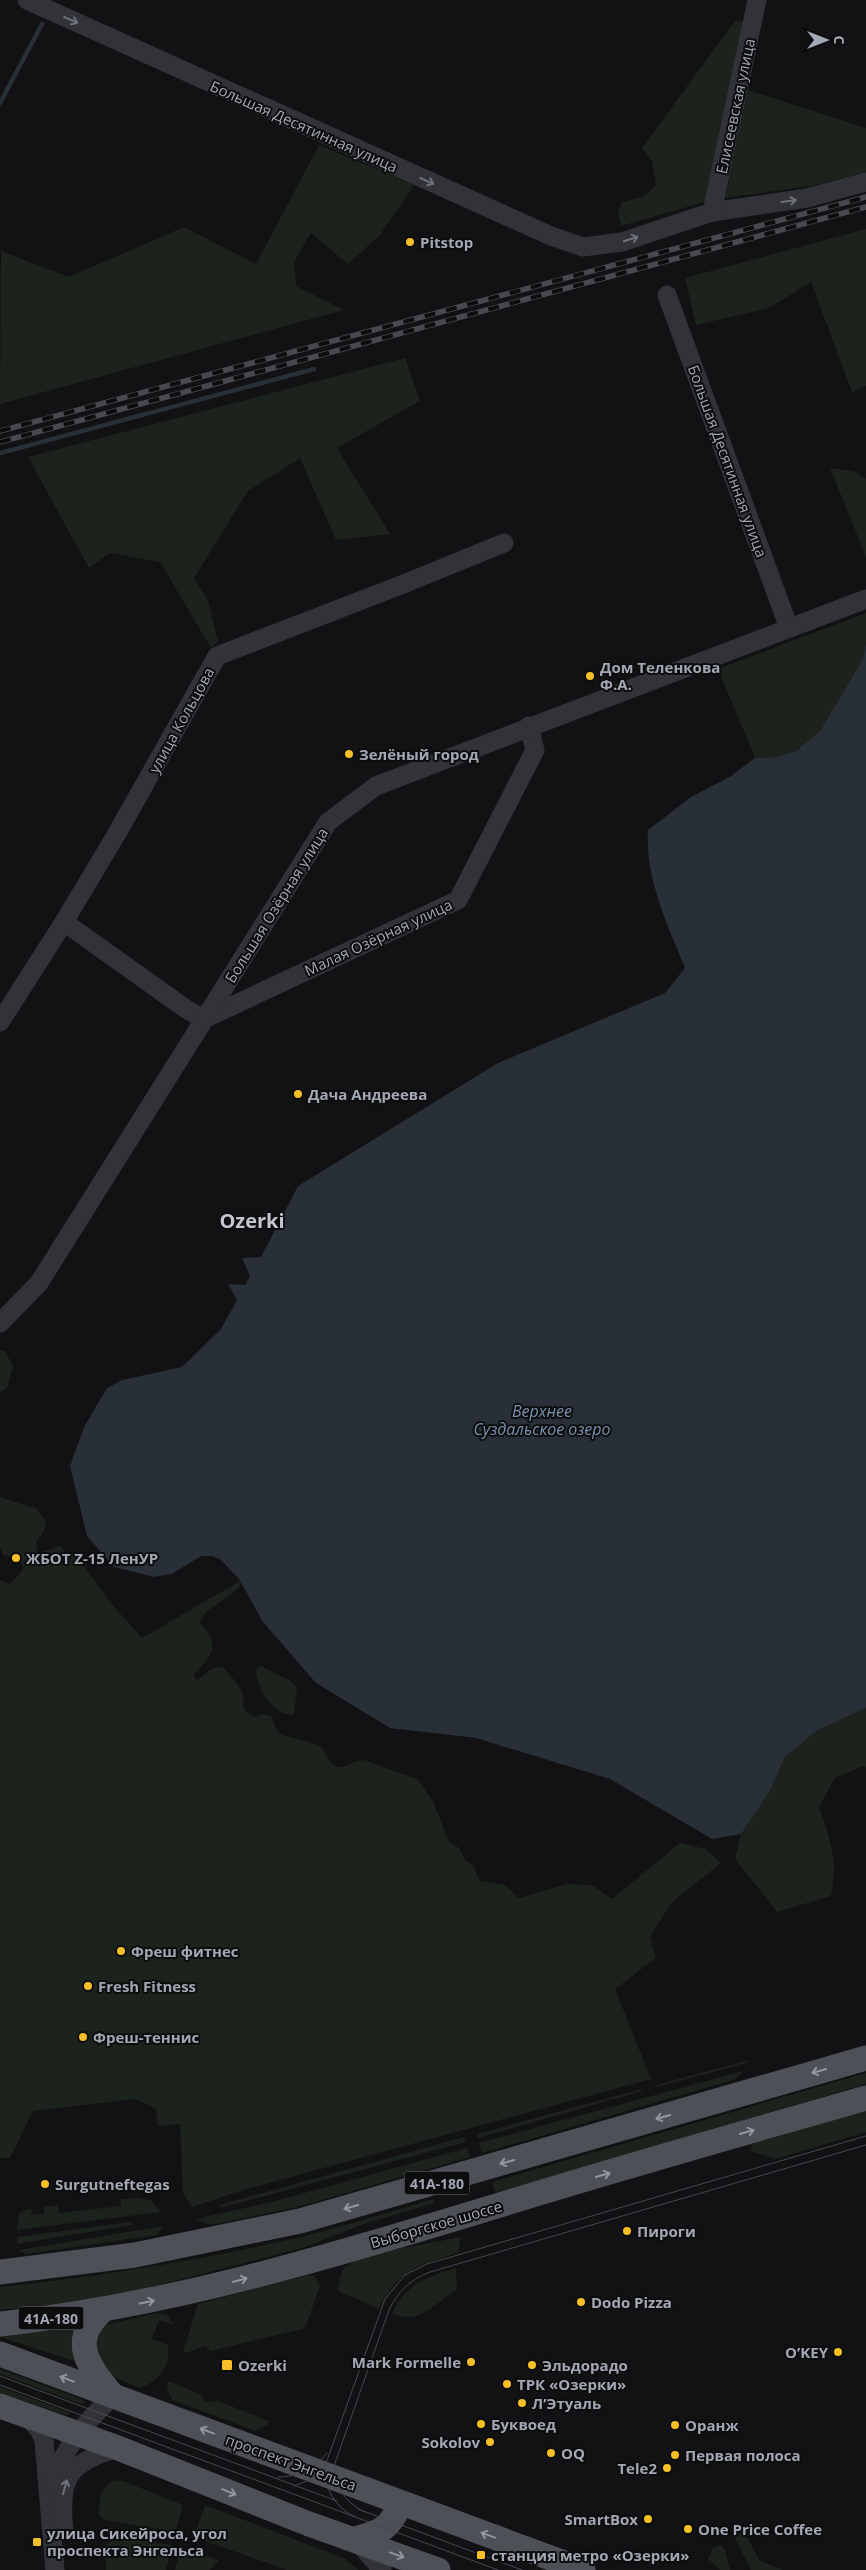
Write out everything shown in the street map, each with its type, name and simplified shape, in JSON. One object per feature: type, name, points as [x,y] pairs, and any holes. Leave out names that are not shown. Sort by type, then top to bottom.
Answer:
[{"type":"main road","name":"41А-180","points":[[0,2272],[135,2255],[259,2230],[440,2182],[866,2058]]},
{"type":"main road","name":"Выборгское шоссе","points":[[0,2324],[102,2311],[193,2292],[450,2220],[866,2098]]},
{"type":"main road","points":[[440,2182],[455,2190],[458,2197],[459,2206],[450,2220]]},
{"type":"main road","points":[[102,2311],[88,2326],[84,2350],[86,2360],[95,2375],[113,2396]]},
{"type":"main road","name":"проспект Энгельса","points":[[0,2354],[583,2570]]},
{"type":"main road","points":[[0,2406],[118,2448],[310,2524],[438,2570]]},
{"type":"main road","points":[[355,2539],[377,2533],[385,2528],[401,2503]]},
{"type":"street","name":"Большая Десятинная улица","points":[[27,0],[551,236],[583,248],[622,242],[712,212]]},
{"type":"street","name":"Елисеевская улица","points":[[712,212],[757,0]]},
{"type":"street","points":[[712,212],[807,198],[866,182]]},
{"type":"street","name":"Большая Десятинная улица","points":[[667,295],[789,628]]},
{"type":"street","name":"улица Кольцова","points":[[0,1022],[64,922],[217,656],[504,543]]},
{"type":"street","name":"Большая Озёрная улица","points":[[0,1323],[39,1283],[328,822],[376,786],[529,726],[866,599]]},
{"type":"street","name":"Малая Озёрная улица","points":[[204,1019],[458,900],[535,750],[529,726]]},
{"type":"street","points":[[64,922],[186,1009],[204,1019]]},
{"type":"street","points":[[49,2488],[64,2454],[77,2433],[89,2418],[113,2396]]},
{"type":"street","points":[[27,2416],[40,2431],[44,2441],[55,2570]]},
{"type":"street","points":[[68,2570],[62,2491],[69,2476],[82,2462],[95,2455],[118,2448]]},
{"type":"street","points":[[355,2539],[382,2570]]},
{"type":"shaded area","points":[[735,21],[746,22],[708,201],[621,226],[618,213],[622,202],[643,197],[656,186],[652,161],[642,148]]},
{"type":"shaded area","points":[[748,90],[866,128],[866,172],[811,186],[725,198]]},
{"type":"shaded area","points":[[319,145],[414,185],[380,235],[348,264],[311,233],[294,262],[296,286],[344,310],[0,404],[1,251],[69,277],[184,227],[256,264]]},
{"type":"shaded area","points":[[866,229],[866,386],[852,392],[811,282],[769,308],[696,325],[685,278]]},
{"type":"shaded area","points":[[405,358],[420,401],[337,448],[390,534],[336,540],[300,458],[248,491],[194,578],[208,600],[218,641],[211,648],[160,562],[110,553],[89,568],[28,457]]},
{"type":"shaded area","points":[[830,468],[854,471],[866,479],[866,557]]},
{"type":"shaded area","points":[[866,613],[866,643],[863,659],[820,731],[796,751],[776,757],[755,758],[718,669]]},
{"type":"shaded area","points":[[0,1350],[5,1351],[13,1366],[7,1388],[0,1392]]},
{"type":"shaded area","points":[[0,1497],[37,1509],[46,1521],[44,1531],[36,1542],[38,1553],[61,1546],[65,1552],[61,1566],[75,1553],[109,1601],[142,1638],[240,1581],[241,1584],[237,1590],[207,1612],[200,1622],[211,1638],[212,1650],[210,1656],[193,1675],[197,1680],[213,1668],[223,1667],[241,1690],[244,1708],[249,1714],[255,1717],[262,1714],[271,1716],[278,1733],[316,1745],[323,1750],[335,1766],[341,1767],[364,1760],[417,1779],[433,1801],[449,1842],[459,1848],[466,1861],[473,1865],[480,1881],[505,1885],[519,1898],[567,1884],[592,1885],[612,1899],[680,1843],[706,1849],[721,1863],[672,1902],[650,1937],[656,1958],[615,1989],[651,2079],[243,2190],[192,2207],[183,2193],[180,2124],[158,2126],[156,2109],[136,2099],[33,2111],[10,2158],[0,2158],[0,1580],[10,1584],[23,1570],[21,1559],[3,1555],[0,1548]]},
{"type":"shaded area","points":[[261,1666],[291,1681],[297,1688],[294,1715],[279,1711],[262,1692],[256,1669]]},
{"type":"shaded area","points":[[866,1708],[866,1768],[863,1766],[835,1778],[819,1807],[830,1840],[834,1861],[831,1896],[777,1912],[735,1859],[741,1834],[770,1791],[785,1757],[818,1730]]},
{"type":"shaded area","points":[[748,2060],[747,2063],[657,2087],[656,2085]]},
{"type":"shaded area","points":[[743,2071],[736,2079],[482,2153],[479,2143]]},
{"type":"shaded area","points":[[866,2073],[866,2084],[495,2193],[492,2182]]},
{"type":"shaded area","points":[[641,2089],[642,2091],[478,2138],[477,2134]]},
{"type":"shaded area","points":[[866,2110],[866,2132],[775,2159],[751,2151],[752,2145],[755,2143]]},
{"type":"shaded area","points":[[464,2137],[466,2142],[220,2208],[220,2205]]},
{"type":"shaded area","points":[[467,2148],[470,2157],[301,2206],[216,2224],[208,2224],[196,2219],[272,2202]]},
{"type":"shaded area","points":[[138,2198],[152,2201],[161,2212],[17,2230],[19,2213],[31,2208],[32,2215],[44,2214],[44,2207],[58,2205],[59,2213],[121,2206],[121,2199]]},
{"type":"shaded area","points":[[433,2199],[435,2200],[434,2203],[361,2225],[306,2247],[140,2290],[72,2303],[0,2310],[0,2287],[76,2278],[226,2253],[318,2233]]},
{"type":"shaded area","points":[[131,2222],[132,2225],[17,2244],[17,2237]]},
{"type":"shaded area","points":[[163,2226],[157,2235],[26,2254],[19,2250]]},
{"type":"shaded area","points":[[461,2237],[458,2253],[411,2270],[394,2285],[379,2309],[337,2290],[343,2269],[352,2262],[394,2250]]},
{"type":"shaded area","points":[[456,2268],[457,2290],[420,2315],[403,2317],[392,2314],[403,2295],[418,2283]]},
{"type":"shaded area","points":[[309,2275],[315,2277],[320,2285],[306,2326],[302,2329],[211,2351],[205,2346],[186,2353],[183,2352],[198,2304]]},
{"type":"shaded area","points":[[158,2313],[167,2315],[174,2325],[159,2320],[152,2339],[168,2345],[169,2352],[166,2366],[158,2377],[153,2382],[140,2388],[104,2373],[90,2339],[100,2326]]},
{"type":"shaded area","points":[[75,2328],[74,2361],[0,2337],[0,2336]]},
{"type":"shaded area","points":[[0,2369],[86,2401],[81,2404],[0,2374]]},
{"type":"shaded area","points":[[168,2381],[202,2395],[205,2402],[218,2401],[269,2421],[267,2425],[256,2431],[172,2400],[167,2388]]},
{"type":"shaded area","points":[[0,2387],[71,2413],[66,2415],[0,2393]]},
{"type":"shaded area","points":[[115,2480],[123,2481],[183,2505],[175,2532],[104,2520],[99,2515],[101,2494],[106,2486]]},
{"type":"shaded area","points":[[205,2505],[346,2559],[358,2570],[287,2570],[194,2537]]},
{"type":"shaded area","points":[[743,2530],[760,2561],[783,2570],[751,2570],[735,2538]]},
{"type":"shaded area","points":[[117,2537],[172,2545],[166,2570],[106,2570],[105,2545]]},
{"type":"shaded area","points":[[720,2545],[725,2550],[730,2570],[720,2570],[708,2559],[713,2548]]},
{"type":"shaded area","points":[[181,2548],[219,2560],[210,2570],[175,2570]]},
{"type":"water","name":"Верхнее Суздальское озеро","points":[[866,643],[866,1708],[818,1730],[785,1757],[770,1791],[741,1834],[712,1839],[610,1779],[476,1738],[390,1728],[316,1683],[263,1622],[239,1579],[221,1560],[212,1556],[201,1556],[172,1574],[154,1577],[114,1567],[87,1536],[70,1466],[84,1427],[107,1388],[122,1380],[182,1367],[221,1329],[237,1300],[228,1284],[245,1285],[250,1276],[242,1258],[261,1257],[298,1186],[498,1063],[665,993],[685,968],[654,883],[650,866],[648,830],[691,797],[731,776],[755,758],[776,757],[796,751],[820,731],[863,659]]},
{"type":"waterway","points":[[0,103],[42,24]]},
{"type":"waterway","points":[[0,453],[314,369]]},
{"type":"tram line","points":[[355,2517],[341,2508],[332,2496],[325,2475],[325,2466],[385,2299],[405,2275],[427,2264],[866,2136]]},
{"type":"tram line","points":[[364,2512],[351,2503],[338,2486],[335,2463],[389,2310],[401,2291],[411,2282],[430,2272],[866,2145]]},
{"type":"tram line","points":[[0,2376],[337,2501]]},
{"type":"tram line","points":[[0,2385],[498,2570]]},
{"type":"tram line","points":[[278,2477],[293,2476],[306,2471],[317,2464],[327,2453]]},
{"type":"tram line","points":[[294,2486],[315,2478],[328,2467]]},
{"type":"tram line","points":[[358,2509],[522,2570]]},
{"type":"railway","points":[[0,431],[866,197]]},
{"type":"railway","points":[[0,442],[866,207]]},
{"type":"place","name":"Pitstop","points":[[410,242]]},
{"type":"place","name":"Дом Теленкова Ф.А.","points":[[590,676]]},
{"type":"place","name":"Зелёный город","points":[[349,754]]},
{"type":"place","name":"Дача Андреева","points":[[298,1094]]},
{"type":"place","name":"ЖБОТ Z-15 ЛенУР","points":[[16,1558]]},
{"type":"place","name":"Фреш фитнес","points":[[121,1951]]},
{"type":"place","name":"Fresh Fitness","points":[[88,1986]]},
{"type":"place","name":"Фреш-теннис","points":[[83,2037]]},
{"type":"place","name":"Surgutneftegas","points":[[45,2184]]},
{"type":"place","name":"Пироги","points":[[627,2231]]},
{"type":"place","name":"Dodo Pizza","points":[[581,2302]]},
{"type":"place","name":"O’KEY","points":[[838,2352]]},
{"type":"place","name":"Mark Formelle","points":[[471,2362]]},
{"type":"place","name":"Ozerki","points":[[227,2365]]},
{"type":"place","name":"Эльдорадо","points":[[532,2365]]},
{"type":"place","name":"ТРК «Озерки»","points":[[507,2384]]},
{"type":"place","name":"Л’Этуаль","points":[[522,2403]]},
{"type":"place","name":"Буквоед","points":[[481,2424]]},
{"type":"place","name":"Оранж","points":[[675,2425]]},
{"type":"place","name":"Sokolov","points":[[490,2442]]},
{"type":"place","name":"OQ","points":[[551,2453]]},
{"type":"place","name":"Первая полоса","points":[[675,2455]]},
{"type":"place","name":"Tele2","points":[[667,2468]]},
{"type":"place","name":"SmartBox","points":[[648,2519]]},
{"type":"place","name":"One Price Coffee","points":[[688,2529]]},
{"type":"place","name":"улица Сикейроса, угол проспекта Энгельса","points":[[37,2542]]},
{"type":"place","name":"станция метро «Озерки»","points":[[481,2555]]},
{"type":"district","name":"Ozerki","points":[[252,1220]]}]
